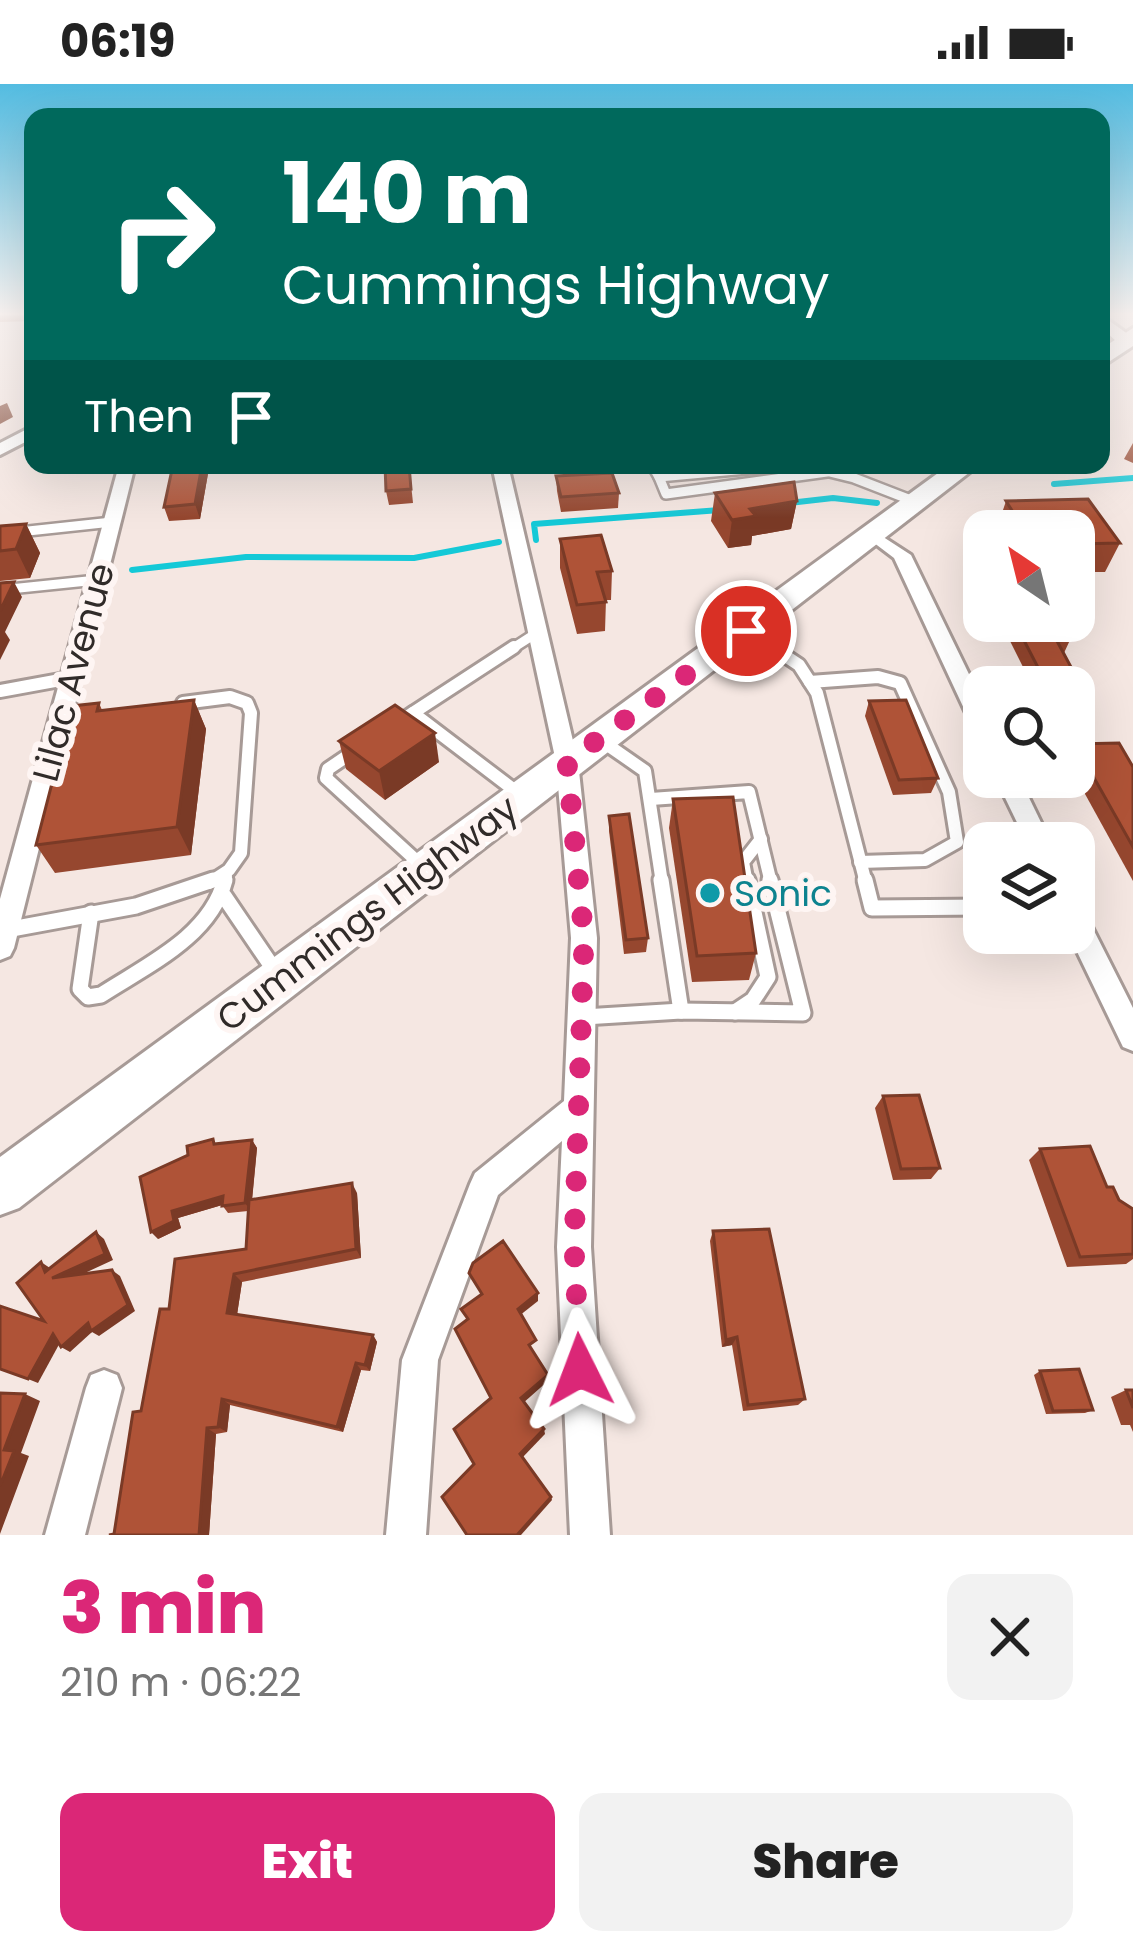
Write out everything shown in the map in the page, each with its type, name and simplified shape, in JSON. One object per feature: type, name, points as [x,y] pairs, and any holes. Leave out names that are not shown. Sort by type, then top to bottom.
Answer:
[{"type":"main road","name":"Cummings Highway","points":[[0,1189],[954,474]]},
{"type":"street","name":"Lilac Avenue","points":[[2,939],[71,716],[71,679],[125,474]]},
{"type":"street","points":[[502,474],[538,632],[583,751],[584,938],[574,1246],[590,1535]]},
{"type":"street","points":[[874,536],[902,555],[963,684]]},
{"type":"street","points":[[1092,954],[1133,1038]]},
{"type":"street","points":[[406,1535],[420,1360],[486,1184],[578,1108]]},
{"type":"street","points":[[64,1535],[104,1388]]},
{"type":"lane","points":[[657,474],[666,494],[812,474]]},
{"type":"lane","points":[[659,477],[692,474]]},
{"type":"lane","points":[[833,474],[917,503]]},
{"type":"lane","points":[[0,534],[112,522]]},
{"type":"lane","points":[[0,590],[97,580]]},
{"type":"lane","points":[[746,631],[799,665],[817,693],[872,908],[963,907]]},
{"type":"lane","points":[[426,869],[326,778],[328,769],[538,632]]},
{"type":"lane","points":[[810,682],[878,677],[899,683],[949,792],[957,842],[925,860],[860,862]]},
{"type":"lane","points":[[0,691],[71,679]]},
{"type":"lane","points":[[2,939],[91,913],[187,894],[226,875],[240,856],[251,712],[247,703],[230,697],[166,705]]},
{"type":"lane","points":[[413,713],[522,796]]},
{"type":"lane","points":[[583,751],[645,772],[681,1011]]},
{"type":"lane","points":[[581,1018],[681,1011],[803,1013],[749,792],[651,799]]},
{"type":"lane","points":[[734,1012],[753,1000],[768,976],[742,862],[760,838]]},
{"type":"lane","points":[[91,913],[80,989],[88,997],[101,995],[210,918],[224,896],[226,875]]},
{"type":"lane","points":[[224,896],[280,979]]},
{"type":"building","points":[[171,474],[200,474],[195,504],[164,507]]},
{"type":"building","points":[[385,474],[410,474],[411,489],[386,491]]},
{"type":"building","points":[[612,474],[619,493],[561,497],[556,476]]},
{"type":"building","points":[[794,482],[797,501],[750,509],[756,516],[732,520],[715,493]]},
{"type":"building","points":[[1088,499],[1120,543],[1095,544],[1095,510],[1012,510],[1006,501]]},
{"type":"building","points":[[26,524],[16,549],[0,551],[0,526]]},
{"type":"building","points":[[601,535],[612,571],[597,572],[606,602],[577,605],[560,539]]},
{"type":"building","points":[[14,582],[0,611],[0,583]]},
{"type":"building","points":[[1025,642],[1058,642],[1070,666],[1037,666]]},
{"type":"building","points":[[194,700],[177,827],[36,845],[72,706],[99,703],[97,711]]},
{"type":"building","points":[[906,700],[938,778],[899,780],[869,701]]},
{"type":"building","points":[[395,705],[435,733],[379,771],[339,741]]},
{"type":"building","points":[[1119,743],[1133,767],[1133,847],[1095,780],[1095,744]]},
{"type":"building","points":[[733,797],[756,953],[697,956],[673,799]]},
{"type":"building","points":[[629,814],[648,938],[626,940],[609,816]]},
{"type":"building","points":[[919,1095],[940,1168],[901,1169],[883,1096]]},
{"type":"building","points":[[213,1139],[214,1144],[252,1140],[245,1203],[222,1206],[223,1196],[172,1211],[174,1221],[151,1232],[140,1177],[188,1155],[187,1146]]},
{"type":"building","points":[[1090,1146],[1107,1187],[1113,1187],[1119,1200],[1133,1209],[1133,1254],[1080,1257],[1040,1149]]},
{"type":"building","points":[[352,1183],[356,1249],[234,1274],[227,1313],[373,1335],[365,1365],[356,1363],[337,1427],[222,1399],[218,1427],[207,1428],[199,1535],[109,1535],[114,1534],[133,1412],[141,1411],[160,1309],[169,1309],[175,1259],[246,1249],[249,1200]]},
{"type":"building","points":[[769,1229],[805,1399],[748,1405],[737,1337],[726,1340],[713,1231]]},
{"type":"building","points":[[96,1232],[105,1254],[52,1278],[112,1270],[128,1305],[91,1331],[88,1323],[61,1347],[53,1334],[28,1379],[0,1369],[0,1306],[44,1321],[17,1283],[41,1262],[45,1272]]},
{"type":"building","points":[[503,1241],[538,1293],[518,1309],[536,1340],[529,1345],[548,1375],[521,1398],[544,1429],[520,1454],[551,1497],[517,1535],[467,1535],[442,1497],[474,1464],[454,1429],[491,1398],[455,1329],[468,1319],[461,1309],[482,1294],[469,1273],[473,1263]]},
{"type":"building","points":[[1079,1369],[1093,1410],[1053,1411],[1040,1371]]},
{"type":"building","points":[[0,1393],[25,1394],[4,1450],[14,1451],[0,1486]]},
{"type":"waterway","points":[[1054,484],[1133,478]]},
{"type":"waterway","points":[[789,503],[833,498],[877,503]]},
{"type":"waterway","points":[[536,540],[534,524],[720,510]]},
{"type":"waterway","points":[[132,570],[246,557],[414,558],[499,542]]},
{"type":"place","name":"Sonic","points":[[710,893]]},
{"type":"route","points":[[580,1370],[574,1246],[584,938],[567,762],[746,631]]}]
